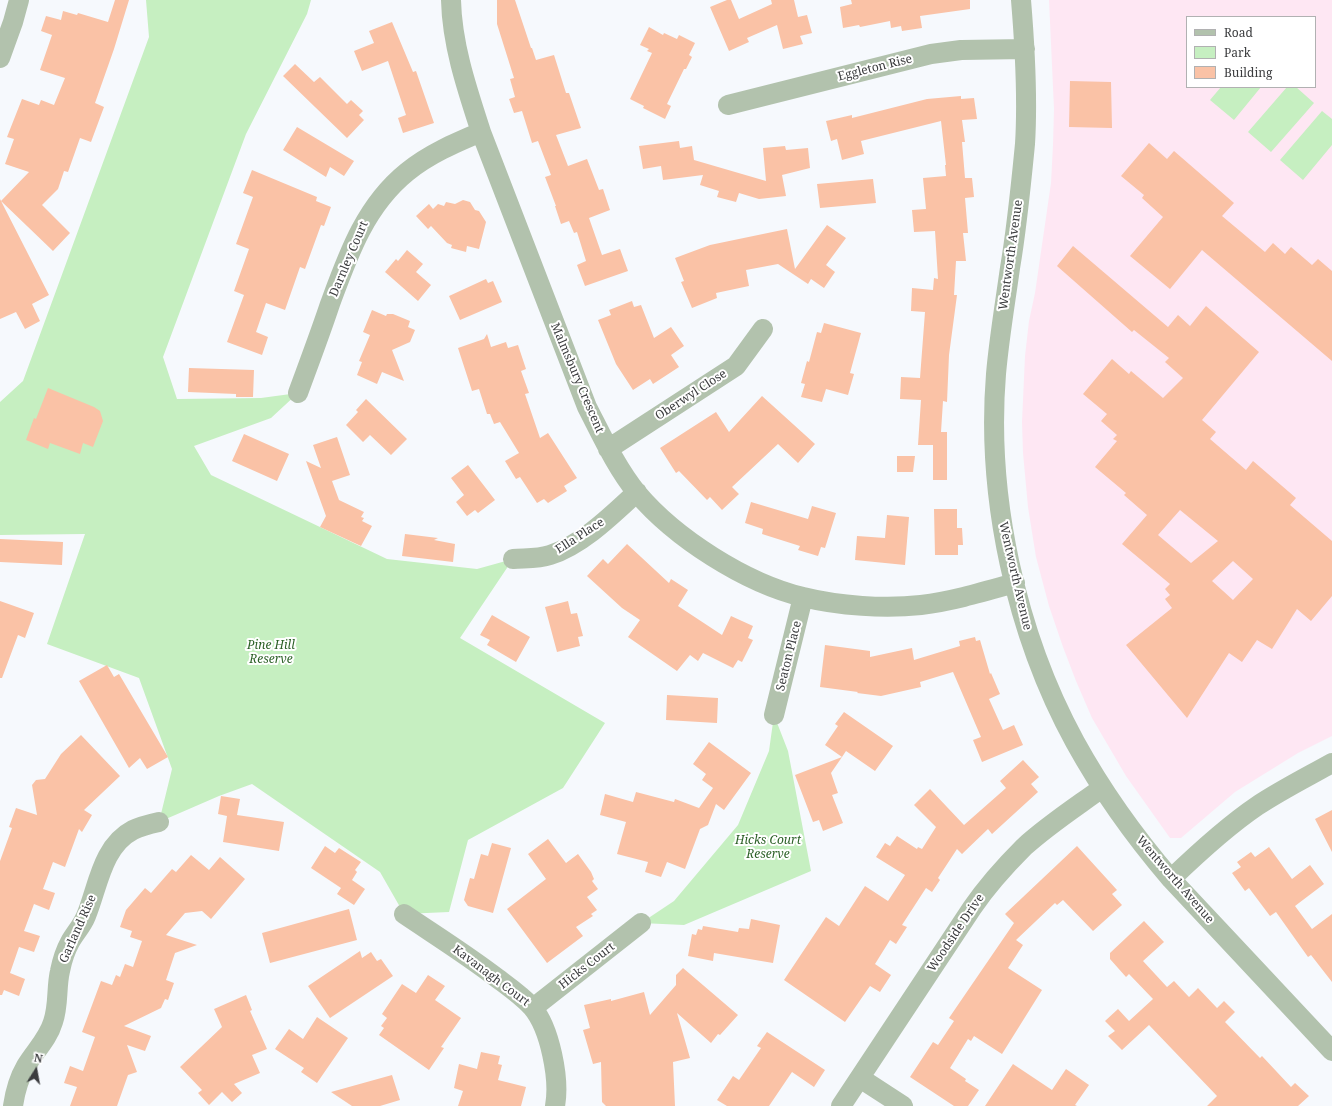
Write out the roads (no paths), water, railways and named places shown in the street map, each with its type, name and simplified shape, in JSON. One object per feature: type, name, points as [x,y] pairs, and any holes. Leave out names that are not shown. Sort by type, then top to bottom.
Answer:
[{"type":"street","points":[[0,58],[19,0]]},
{"type":"street","name":"Malmsbury Crescent","points":[[451,0],[458,54],[481,132],[586,406],[608,449],[637,492],[662,519],[728,567],[778,589],[804,598],[866,606],[890,607],[920,605],[954,600],[1015,583]]},
{"type":"street","name":"Wentworth Avenue","points":[[1021,0],[1025,49],[1025,142],[1011,266],[999,334],[995,399],[995,452],[998,490],[1006,542],[1023,615],[1036,655],[1054,701],[1075,742],[1102,788],[1147,852],[1170,879],[1332,1051]]},
{"type":"street","name":"Eggleton Rise","points":[[728,105],[931,54],[961,50],[1025,49]]},
{"type":"street","name":"Darnley Court","points":[[298,393],[346,261],[360,230],[375,206],[396,182],[422,161],[444,148],[481,132]]},
{"type":"street","name":"Oberwyl Close","points":[[608,449],[736,366],[763,329]]},
{"type":"street","name":"Ella Place","points":[[513,559],[540,558],[568,547],[597,528],[637,492]]},
{"type":"street","name":"Seaton Place","points":[[774,715],[804,598]]},
{"type":"street","points":[[1170,879],[1209,843],[1241,817],[1281,791],[1332,763]]},
{"type":"street","name":"Woodside Drive","points":[[841,1106],[972,908],[994,879],[1024,847],[1102,788]]},
{"type":"street","name":"Garland Rise","points":[[13,1106],[22,1073],[47,1037],[53,1022],[57,1007],[60,972],[64,958],[69,943],[86,916],[109,853],[120,840],[132,831],[159,822]]},
{"type":"street","name":"Kavanagh Court","points":[[404,914],[482,966],[533,1008],[546,1034],[554,1061],[556,1088],[555,1106]]},
{"type":"street","name":"Hicks Court","points":[[533,1008],[641,923]]},
{"type":"street","points":[[860,1078],[903,1106]]},
{"type":"park label","name":"Pine Hill Reserve","points":[[271,653]]},
{"type":"park label","name":"Hicks Court Reserve","points":[[768,848]]}]
